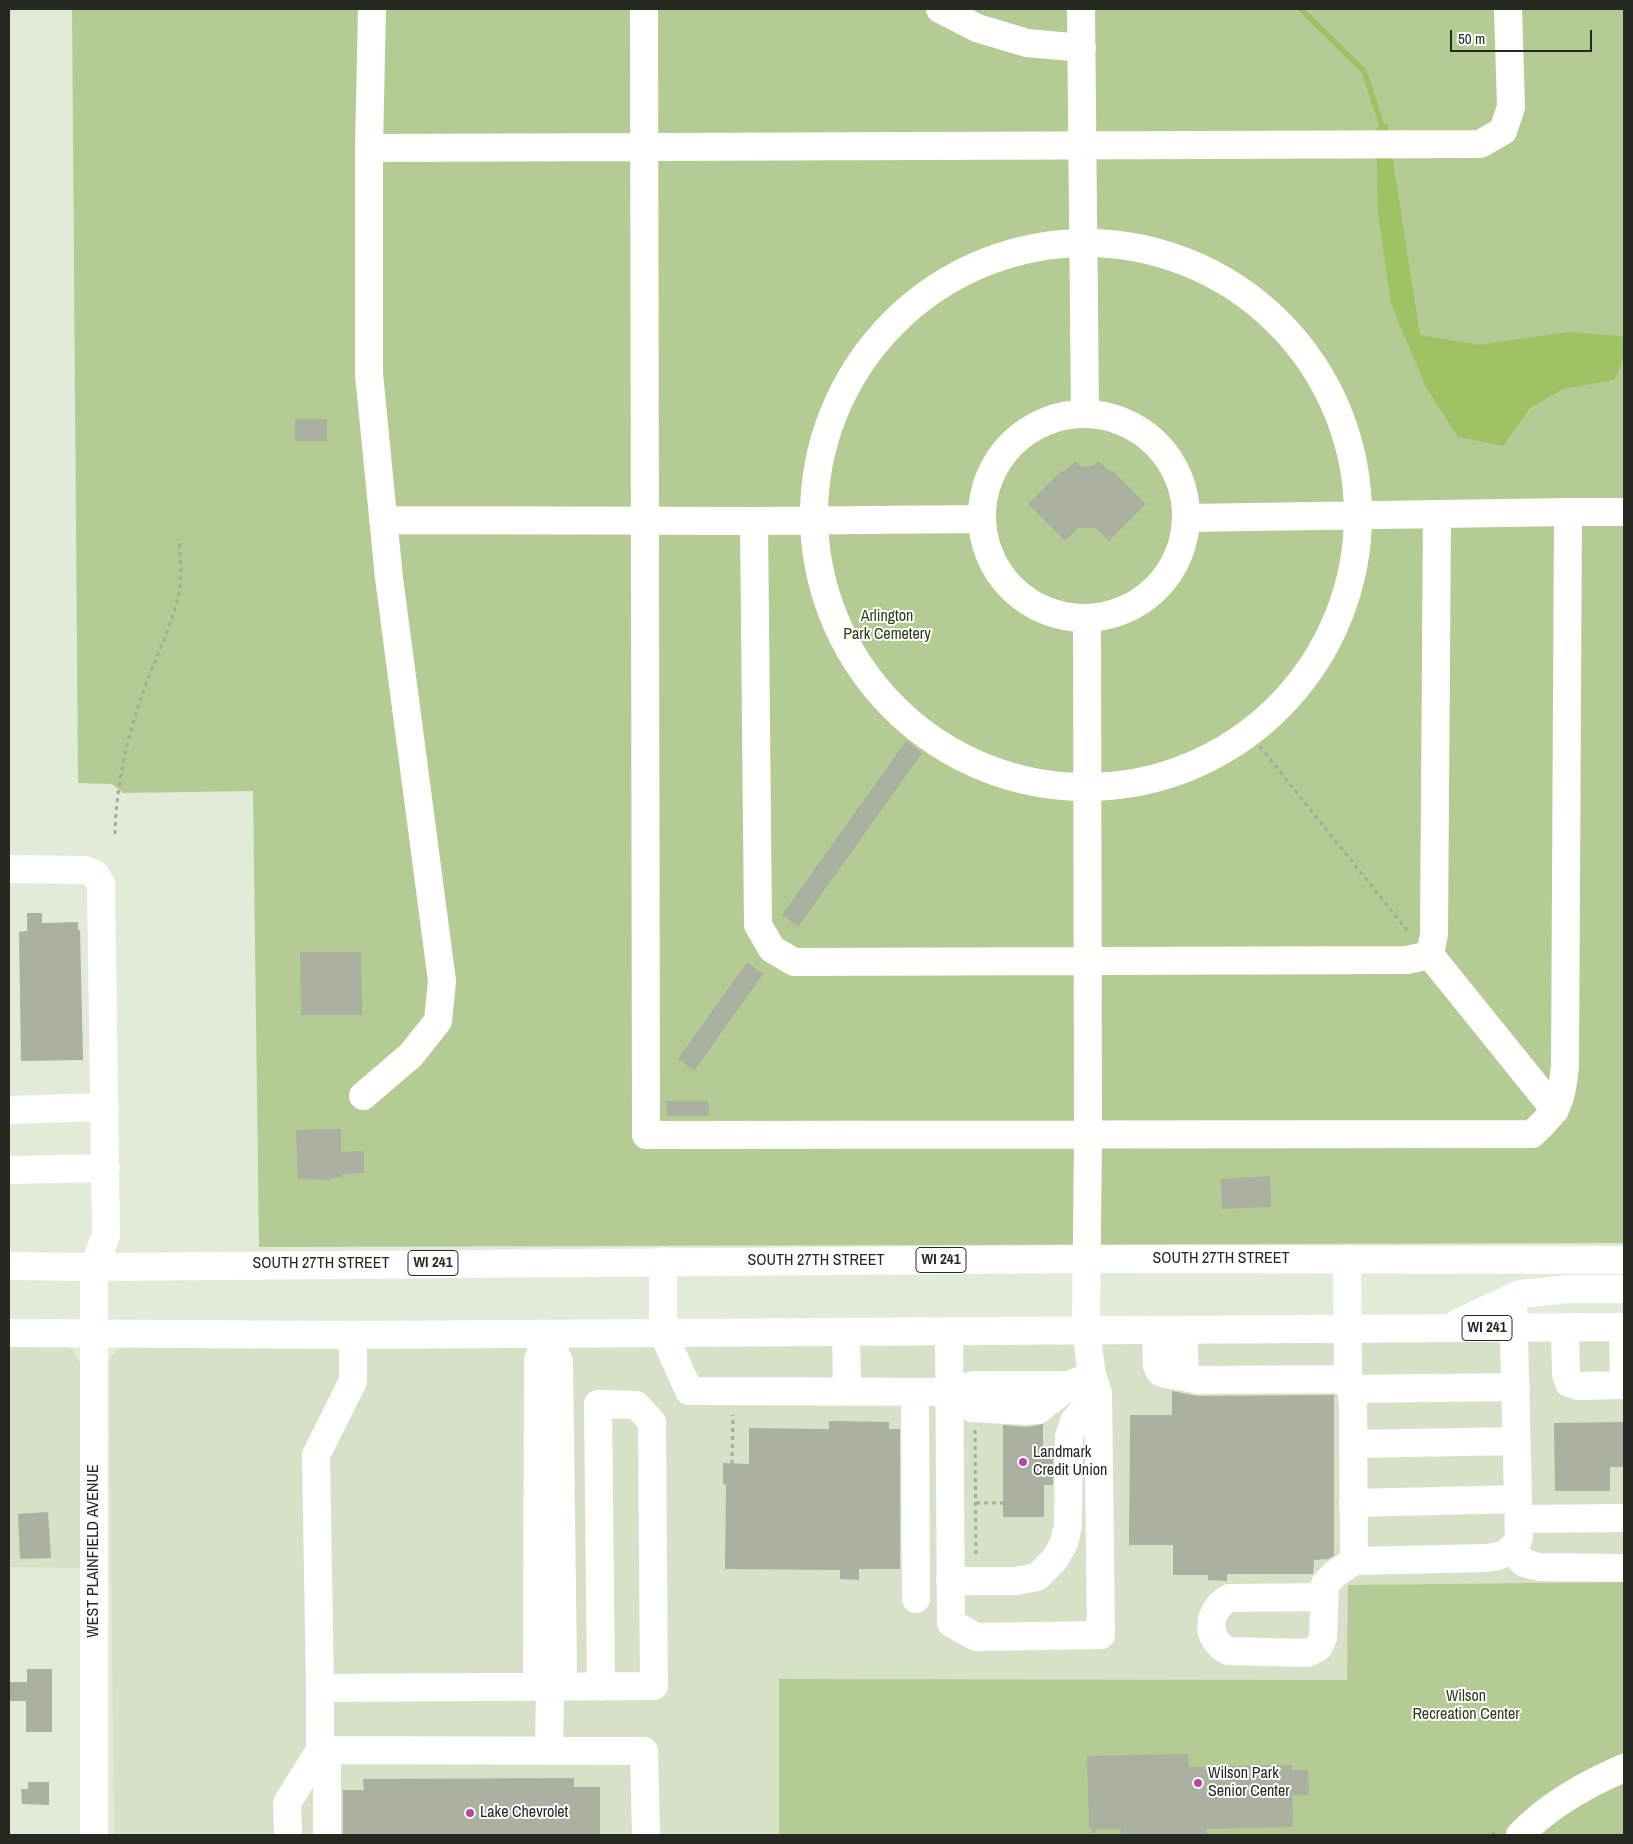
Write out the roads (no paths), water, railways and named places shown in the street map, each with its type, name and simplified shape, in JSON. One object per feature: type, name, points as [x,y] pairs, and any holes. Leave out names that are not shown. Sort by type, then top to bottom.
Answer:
[{"type":"main road","points":[[363,1096],[411,1055],[438,1021],[442,981],[383,520],[369,374],[369,148],[372,9]]},
{"type":"main road","points":[[644,9],[646,1135],[1532,1134],[1550,1118],[1562,1097],[1565,1066],[1568,512]]},
{"type":"main road","points":[[940,9],[976,28],[1027,43],[1082,48]]},
{"type":"main road","points":[[1082,9],[1085,413]]},
{"type":"main road","points":[[369,148],[1480,144],[1504,131],[1511,107],[1508,9]]},
{"type":"main road","points":[[1083,242],[1137,246],[1189,262],[1236,287],[1278,321],[1312,362],[1338,410],[1354,462],[1359,515],[1354,569],[1338,620],[1313,667],[1279,709],[1238,743],[1191,768],[1140,784],[1087,789],[1034,784],[982,768],[935,743],[894,709],[860,667],[834,620],[819,568],[813,520],[819,462],[834,411],[859,364],[893,323],[933,289],[980,264],[1030,248],[1083,242]]},
{"type":"main road","points":[[1085,413],[1111,417],[1136,428],[1158,444],[1174,466],[1184,491],[1187,518],[1181,549],[1167,577],[1145,599],[1118,614],[1087,619],[1055,615],[1026,601],[1009,585],[1003,579],[988,551],[982,519],[985,492],[994,467],[1011,444],[1032,428],[1057,417],[1085,413]]},
{"type":"main road","points":[[1187,518],[1624,512]]},
{"type":"main road","points":[[1437,514],[1434,934],[1430,955],[1555,1110]]},
{"type":"main road","points":[[383,520],[754,521],[982,519]]},
{"type":"main road","points":[[754,521],[758,925],[772,949],[794,962],[1407,960],[1430,955]]},
{"type":"main road","points":[[949,1331],[951,1623],[976,1636],[1101,1636],[1087,1384],[1086,1330],[1088,1259],[1086,961],[1087,619]]},
{"type":"main road","name":"WEST PLAINFIELD AVENUE","points":[[9,869],[86,870],[95,874],[101,884],[106,1235],[94,1267],[94,1835]]},
{"type":"main road","points":[[9,1110],[105,1107]]},
{"type":"main road","points":[[9,1170],[106,1168]]},
{"type":"main road","name":"SOUTH 27TH STREET","points":[[9,1266],[94,1267],[1088,1259],[1624,1260]]},
{"type":"main road","points":[[1348,1259],[1354,1561]]},
{"type":"main road","points":[[662,1262],[663,1333],[689,1391],[948,1392],[974,1385],[1087,1384]]},
{"type":"main road","points":[[1448,1328],[1520,1294],[1568,1289],[1624,1289]]},
{"type":"main road","points":[[1324,1597],[1325,1584],[1354,1561],[1501,1557],[1512,1550],[1519,1538],[1513,1297]]},
{"type":"main road","points":[[1565,1327],[1566,1374],[1570,1383],[1578,1386],[1624,1385]]},
{"type":"main road","points":[[1624,1327],[1624,1378]]},
{"type":"main road","name":"WI 241","points":[[9,1333],[353,1335],[1624,1327]]},
{"type":"main road","points":[[1156,1330],[1157,1366],[1160,1372],[1185,1375],[1197,1380],[1516,1387]]},
{"type":"main road","points":[[1183,1330],[1185,1375]]},
{"type":"main road","points":[[846,1332],[847,1392]]},
{"type":"main road","points":[[546,1334],[538,1360],[537,1671],[550,1687],[549,1751]]},
{"type":"main road","points":[[327,1835],[320,1688],[316,1455],[353,1381],[353,1335]]},
{"type":"main road","points":[[915,1392],[910,1599],[950,1590],[1037,1577],[1055,1559],[1064,1543],[1068,1526],[1069,1437],[1087,1384]]},
{"type":"main road","points":[[320,1688],[601,1687],[654,1686],[652,1422],[636,1405],[598,1404],[601,1687]]},
{"type":"main road","points":[[1353,1444],[1517,1441]]},
{"type":"main road","points":[[1353,1503],[1519,1509],[1624,1518]]},
{"type":"main road","points":[[1512,1550],[1524,1564],[1539,1567],[1624,1568]]},
{"type":"main road","points":[[323,1750],[644,1751],[646,1835]]},
{"type":"main road","points":[[288,1835],[287,1803],[323,1750]]},
{"type":"main road","points":[[1520,1835],[1555,1805],[1594,1780],[1624,1768]]},
{"type":"waterway","points":[[1301,9],[1364,71],[1382,126]]},
{"type":"place","name":"Landmark Credit Union","points":[[1023,1462]]},
{"type":"place","name":"Wilson Park Senior Center","points":[[1198,1783]]},
{"type":"place","name":"Lake Chevrolet","points":[[470,1813]]},
{"type":"park label","name":"Arlington Park Cemetery","points":[[887,626]]},
{"type":"park label","name":"Wilson Recreation Center","points":[[1466,1706]]}]
